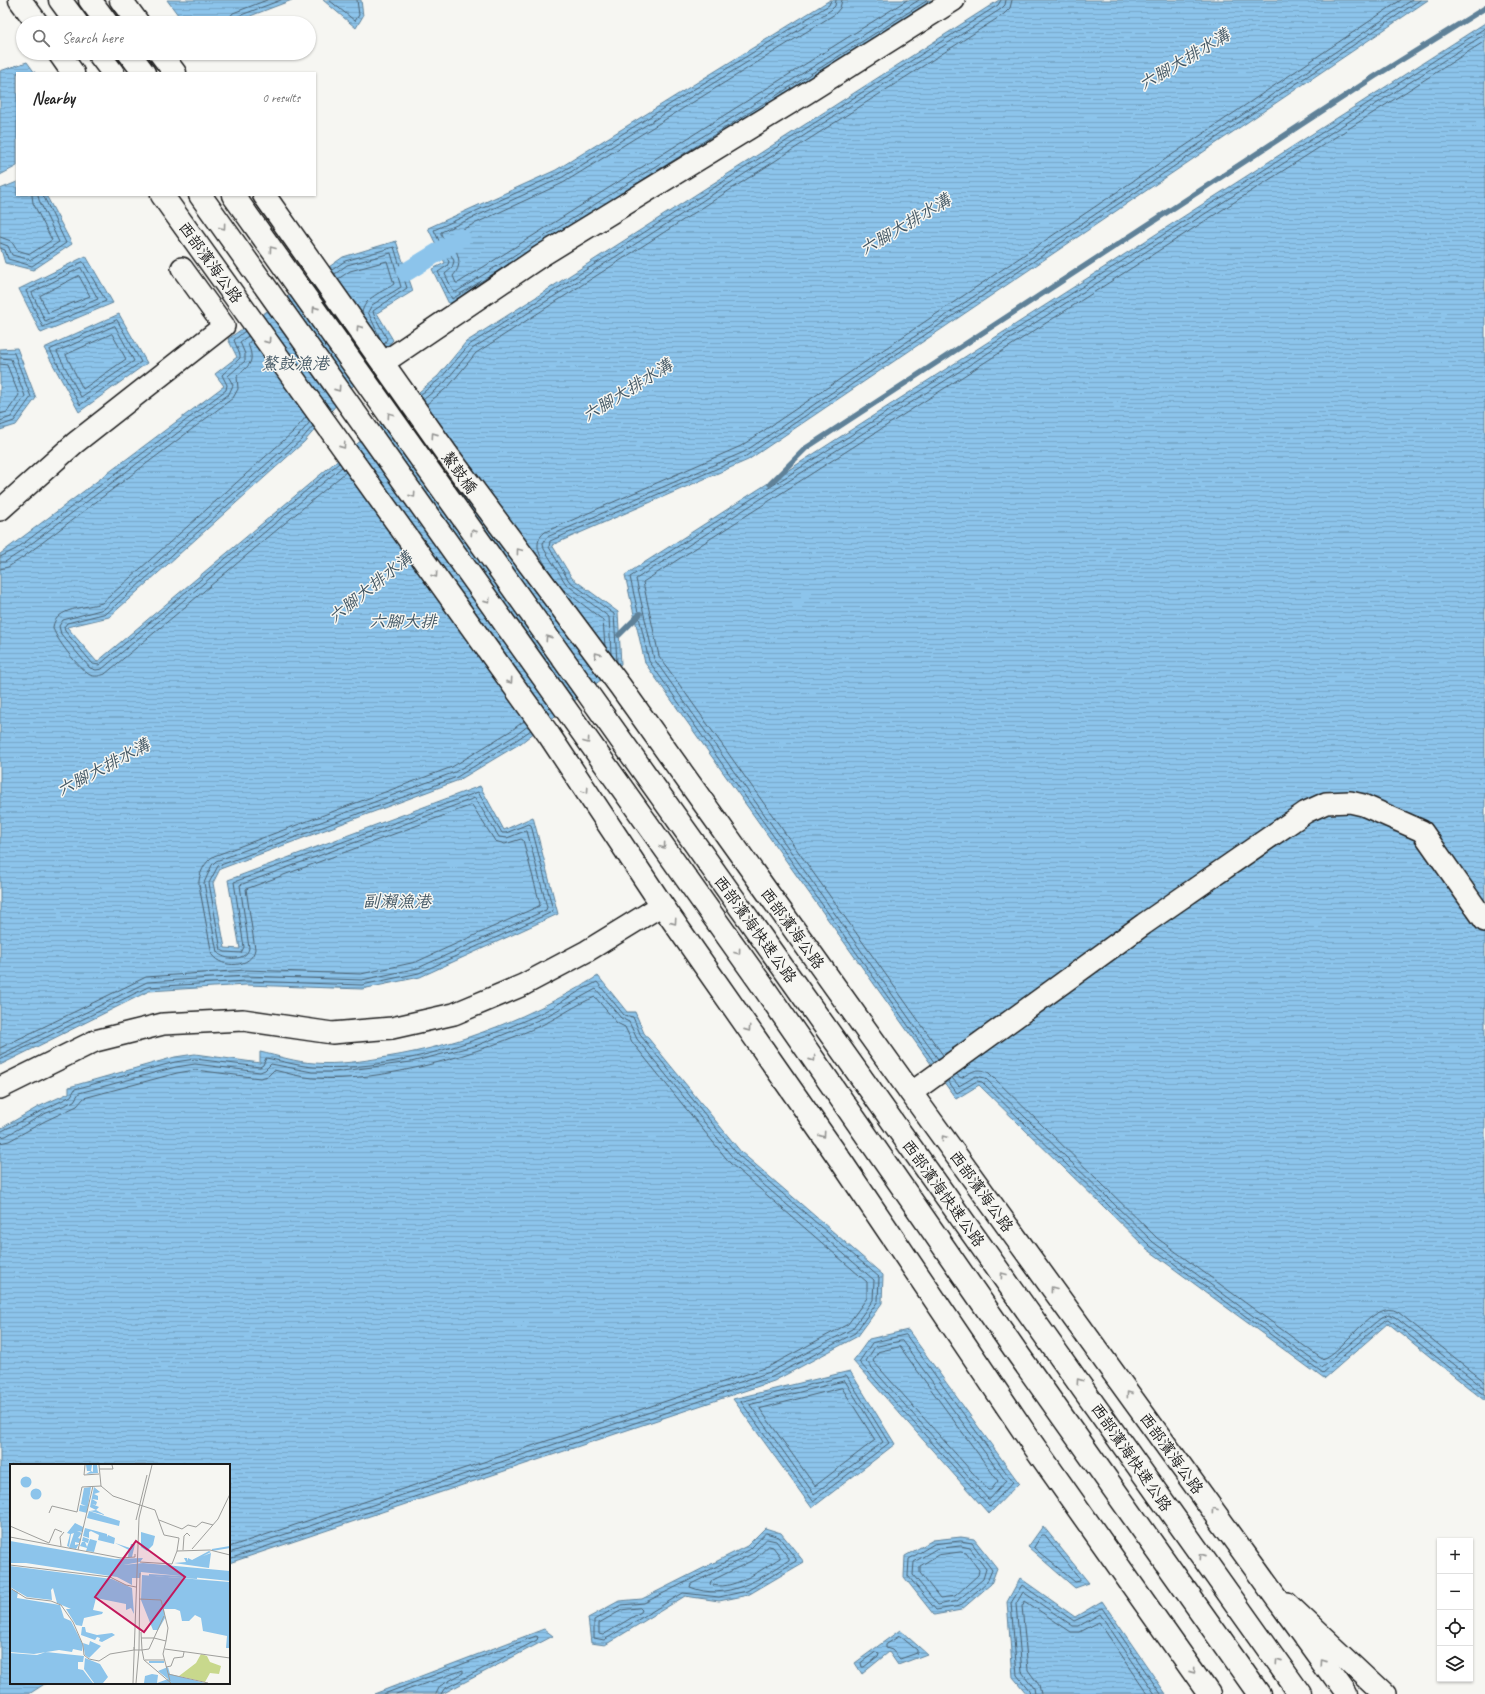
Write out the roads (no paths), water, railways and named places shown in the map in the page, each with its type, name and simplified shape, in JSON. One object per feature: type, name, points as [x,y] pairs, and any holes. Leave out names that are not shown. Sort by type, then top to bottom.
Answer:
[{"type":"main road","points":[[20,0],[32,16]]},
{"type":"main road","points":[[60,0],[72,16]]},
{"type":"main road","points":[[90,0],[102,16]]},
{"type":"main road","points":[[121,0],[133,16]]},
{"type":"main road","points":[[64,60],[72,72]]},
{"type":"main road","points":[[103,60],[112,72]]},
{"type":"main road","points":[[134,60],[143,72]]},
{"type":"main road","points":[[165,60],[174,72]]},
{"type":"main road","name":"西部濱海公路","points":[[163,196],[549,735],[662,905]]},
{"type":"main road","name":"西部濱海快速公路","points":[[201,196],[564,709],[762,985],[1018,1354],[1259,1694]]},
{"type":"main road","name":"鰲鼓橋","points":[[233,196],[295,280],[587,693]]},
{"type":"main road","name":"鰲鼓橋","points":[[265,196],[446,454],[620,686]]},
{"type":"main road","name":"西部濱海公路","points":[[620,686],[911,1093],[1346,1694]]},
{"type":"main road","name":"西部濱海快速公路","points":[[587,693],[1300,1694]]},
{"type":"main road","points":[[662,905],[841,1161],[1031,1442],[1209,1694]]},
{"type":"street","points":[[383,363],[541,256],[805,94],[954,0]]},
{"type":"street","points":[[0,510],[75,443],[224,326],[182,268]]},
{"type":"street","points":[[911,1093],[1144,924],[1306,812],[1326,803],[1350,802],[1362,805],[1422,831],[1485,921]]},
{"type":"street","points":[[0,1088],[95,1041],[162,1024],[243,1020],[332,1033],[392,1028],[454,1014],[536,978],[588,951],[662,905]]},
{"type":"street","points":[[1270,1587],[1384,1694]]},
{"type":"water","points":[[167,0],[292,0],[250,16],[179,16]]},
{"type":"water","points":[[323,0],[361,0],[363,16],[356,28]]},
{"type":"water","points":[[830,0],[935,0],[450,306],[432,269],[445,263],[428,228],[556,170]]},
{"type":"water","points":[[999,0],[1428,0],[748,460],[552,545],[572,578],[618,612],[621,664],[521,743],[459,780],[220,869],[213,883],[225,948],[240,949],[228,880],[480,786],[504,830],[533,817],[558,914],[420,977],[362,989],[246,985],[149,991],[0,1065],[0,554],[224,386],[215,374],[237,357],[228,339],[343,257],[396,241],[413,291],[377,313],[393,340],[304,442],[109,617],[67,627],[97,662],[438,376],[466,342]]},
{"type":"water","points":[[1485,23],[1485,1401],[1388,1323],[1324,1379],[1147,1249],[979,1085],[956,1099],[645,663],[625,575]]},
{"type":"water","points":[[27,62],[34,72],[16,72],[16,167],[0,175],[0,71]]},
{"type":"water","points":[[16,182],[16,196],[47,196],[72,244],[33,270],[5,263],[0,246],[0,189]]},
{"type":"water","points":[[86,256],[113,303],[41,333],[19,289]]},
{"type":"water","points":[[119,314],[147,363],[79,412],[44,348]]},
{"type":"water","points":[[17,348],[36,398],[16,425],[0,430],[0,349]]},
{"type":"water","points":[[598,976],[627,1012],[635,1012],[644,1033],[741,1152],[883,1275],[882,1303],[858,1336],[774,1381],[230,1563],[230,1464],[10,1464],[10,1684],[44,1684],[29,1694],[0,1694],[0,1129],[38,1107],[69,1093],[69,1087],[175,1057],[195,1054],[260,1063],[260,1052],[287,1059],[314,1063],[341,1063],[387,1057],[415,1052],[470,1037],[522,1016]]},
{"type":"water","points":[[908,1330],[1019,1483],[989,1514],[853,1361],[869,1339]]},
{"type":"water","points":[[850,1371],[895,1444],[812,1508],[733,1399]]},
{"type":"water","points":[[1043,1526],[1089,1583],[1075,1588],[1028,1547]]},
{"type":"water","points":[[765,1528],[781,1533],[804,1562],[748,1595],[719,1601],[685,1596],[605,1645],[591,1643],[588,1618],[619,1601],[642,1599],[747,1546]]},
{"type":"water","points":[[961,1537],[974,1539],[997,1568],[991,1584],[961,1610],[934,1615],[904,1577],[905,1556],[933,1540]]},
{"type":"water","points":[[1020,1578],[1075,1617],[1102,1601],[1166,1694],[1027,1694],[1013,1677],[1007,1602]]},
{"type":"water","points":[[544,1629],[553,1636],[442,1694],[374,1694]]},
{"type":"water","points":[[900,1630],[927,1654],[898,1665],[889,1652],[862,1674],[855,1663]]},
{"type":"waterway","points":[[770,484],[806,448],[1374,77],[1485,8]]},
{"type":"waterway","points":[[406,272],[461,238]]},
{"type":"waterway","points":[[619,635],[640,614]]},
{"type":"water label","name":"六腳大排水溝","points":[[1184,59]]},
{"type":"water label","name":"六腳大排水溝","points":[[905,224]]},
{"type":"water label","name":"鰲鼓漁港","points":[[295,363]]},
{"type":"water label","name":"六腳大排水溝","points":[[627,390]]},
{"type":"water label","name":"六腳大排水溝","points":[[370,587]]},
{"type":"water label","name":"六腳大排","points":[[403,621]]},
{"type":"water label","name":"六腳大排水溝","points":[[103,767]]},
{"type":"water label","name":"副瀨漁港","points":[[397,901]]}]
